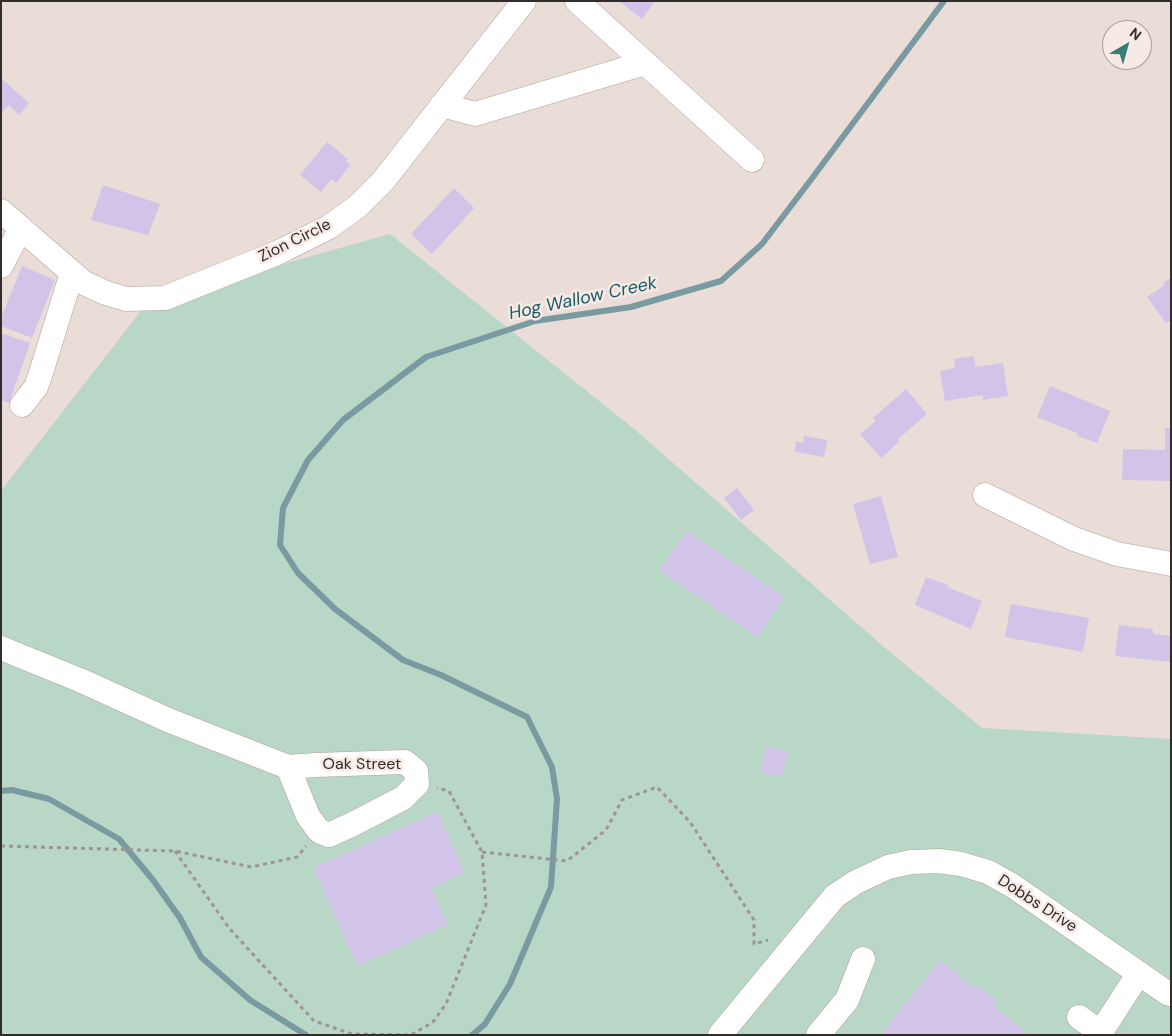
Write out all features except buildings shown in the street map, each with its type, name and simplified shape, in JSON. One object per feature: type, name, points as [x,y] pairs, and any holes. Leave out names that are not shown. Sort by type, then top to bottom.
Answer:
[{"type":"street","points":[[577,1],[752,160]]},
{"type":"street","name":"Zion Circle","points":[[1,211],[84,283],[106,294],[126,299],[165,298],[277,253],[329,227],[358,206],[383,181],[442,105],[515,5]]},
{"type":"street","points":[[442,105],[475,114],[644,62]]},
{"type":"street","points":[[1,266],[21,228]]},
{"type":"street","points":[[22,405],[36,387],[72,273]]},
{"type":"street","points":[[985,495],[1074,539],[1117,554],[1171,564]]},
{"type":"street","name":"Oak Street","points":[[1,648],[168,720],[288,767],[316,764],[405,762],[416,771],[417,784],[403,798],[329,835],[318,831],[308,816],[288,767]]},
{"type":"street","name":"Dobbs Drive","points":[[720,1035],[835,896],[856,882],[888,867],[911,862],[939,861],[962,864],[988,872],[1013,886],[1166,993],[1171,994]]},
{"type":"street","points":[[818,1035],[847,1000],[862,958]]},
{"type":"street","points":[[1079,1017],[1100,1034],[1138,973]]},
{"type":"path","points":[[175,852],[228,928],[314,1021],[352,1034],[411,1035],[433,1022],[446,1004],[486,905],[482,852],[449,791],[417,784]]},
{"type":"path","points":[[482,852],[567,861],[606,830],[622,800],[658,787],[690,822],[754,920],[754,944],[775,939]]},
{"type":"path","points":[[1,846],[175,852],[251,867],[297,857]]},
{"type":"green space","points":[[390,234],[633,428],[884,647],[982,728],[1171,739],[1171,1035],[1,1035],[1,491],[148,302]]},
{"type":"waterway","name":"Hog Wallow Creek","points":[[472,1035],[485,1024],[510,984],[551,887],[557,799],[552,767],[527,717],[441,675],[403,660],[335,609],[298,573],[280,545],[283,508],[308,460],[343,420],[426,357],[535,321],[631,307],[721,281],[762,244],[944,1]]},
{"type":"waterway","name":"Hog Wallow Creek","points":[[1,791],[12,790],[49,799],[119,839],[153,880],[180,918],[201,957],[250,1000],[306,1035]]}]
